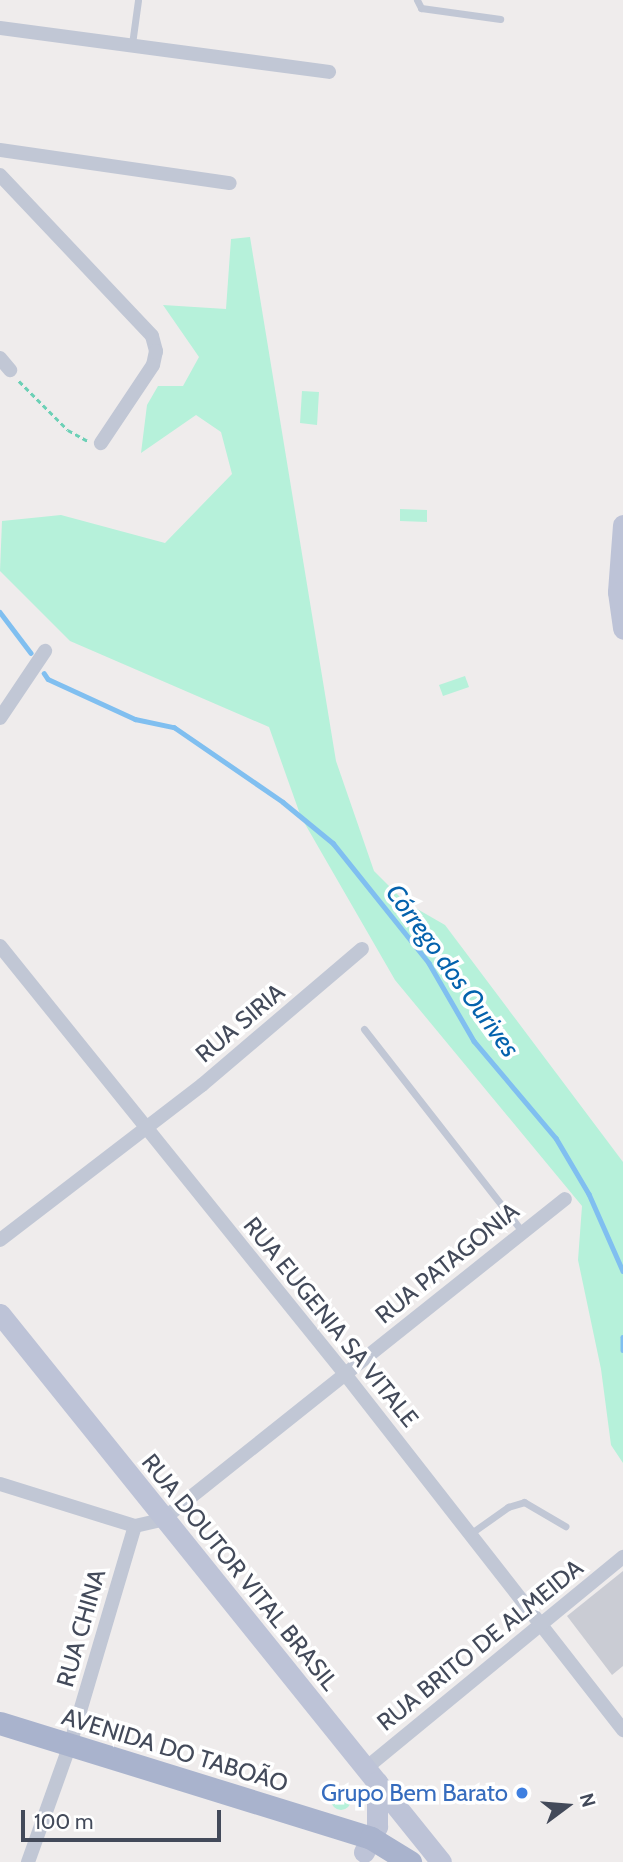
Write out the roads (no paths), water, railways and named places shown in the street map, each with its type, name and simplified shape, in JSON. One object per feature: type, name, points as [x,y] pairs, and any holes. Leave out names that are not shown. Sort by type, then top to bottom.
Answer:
[{"type":"main road","name":"AVENIDA DO TABOÃO","points":[[0,1723],[68,1751],[373,1844],[410,1862]]},
{"type":"main road","name":"AVENIDA DO TABOÃO","points":[[0,1738],[68,1751]]},
{"type":"street","points":[[0,28],[329,72]]},
{"type":"street","points":[[0,150],[230,183]]},
{"type":"street","points":[[0,175],[152,336],[156,351],[153,365],[101,443]]},
{"type":"street","points":[[0,358],[10,370]]},
{"type":"street","points":[[623,525],[618,592],[623,629]]},
{"type":"street","points":[[0,718],[45,651]]},
{"type":"street","name":"RUA EUGENIA SA VITALE","points":[[0,946],[345,1374],[623,1730]]},
{"type":"street","name":"RUA SIRIA","points":[[0,1240],[146,1129],[362,949]]},
{"type":"street","name":"RUA PATAGONIA","points":[[162,1520],[565,1199]]},
{"type":"street","name":"RUA DOUTOR VITAL BRASIL","points":[[0,1314],[162,1520],[441,1862]]},
{"type":"street","points":[[0,1484],[135,1526],[162,1520]]},
{"type":"street","name":"RUA CHINA","points":[[28,1862],[68,1751],[135,1526]]},
{"type":"street","name":"RUA BRITO DE ALMEIDA","points":[[371,1775],[540,1625],[623,1557]]},
{"type":"street","points":[[371,1775],[373,1844]]},
{"type":"street","points":[[373,1844],[409,1821]]},
{"type":"lane","points":[[132,44],[138,0]]},
{"type":"lane","points":[[417,0],[421,8],[500,19]]},
{"type":"lane","points":[[364,1029],[522,1231]]},
{"type":"lane","points":[[469,1534],[499,1512],[524,1502],[565,1526]]},
{"type":"waterway","name":"Córrego dos Ourives","points":[[0,612],[31,653]]},
{"type":"waterway","name":"Córrego dos Ourives","points":[[44,673],[48,679],[135,719],[174,727],[283,802],[333,843],[429,963],[474,1041],[556,1138],[589,1194],[623,1271]]},
{"type":"waterway","name":"Córrego dos Ourives","points":[[623,1337],[623,1350]]},
{"type":"place","name":"Grupo Bem Barato","points":[[522,1793]]}]
